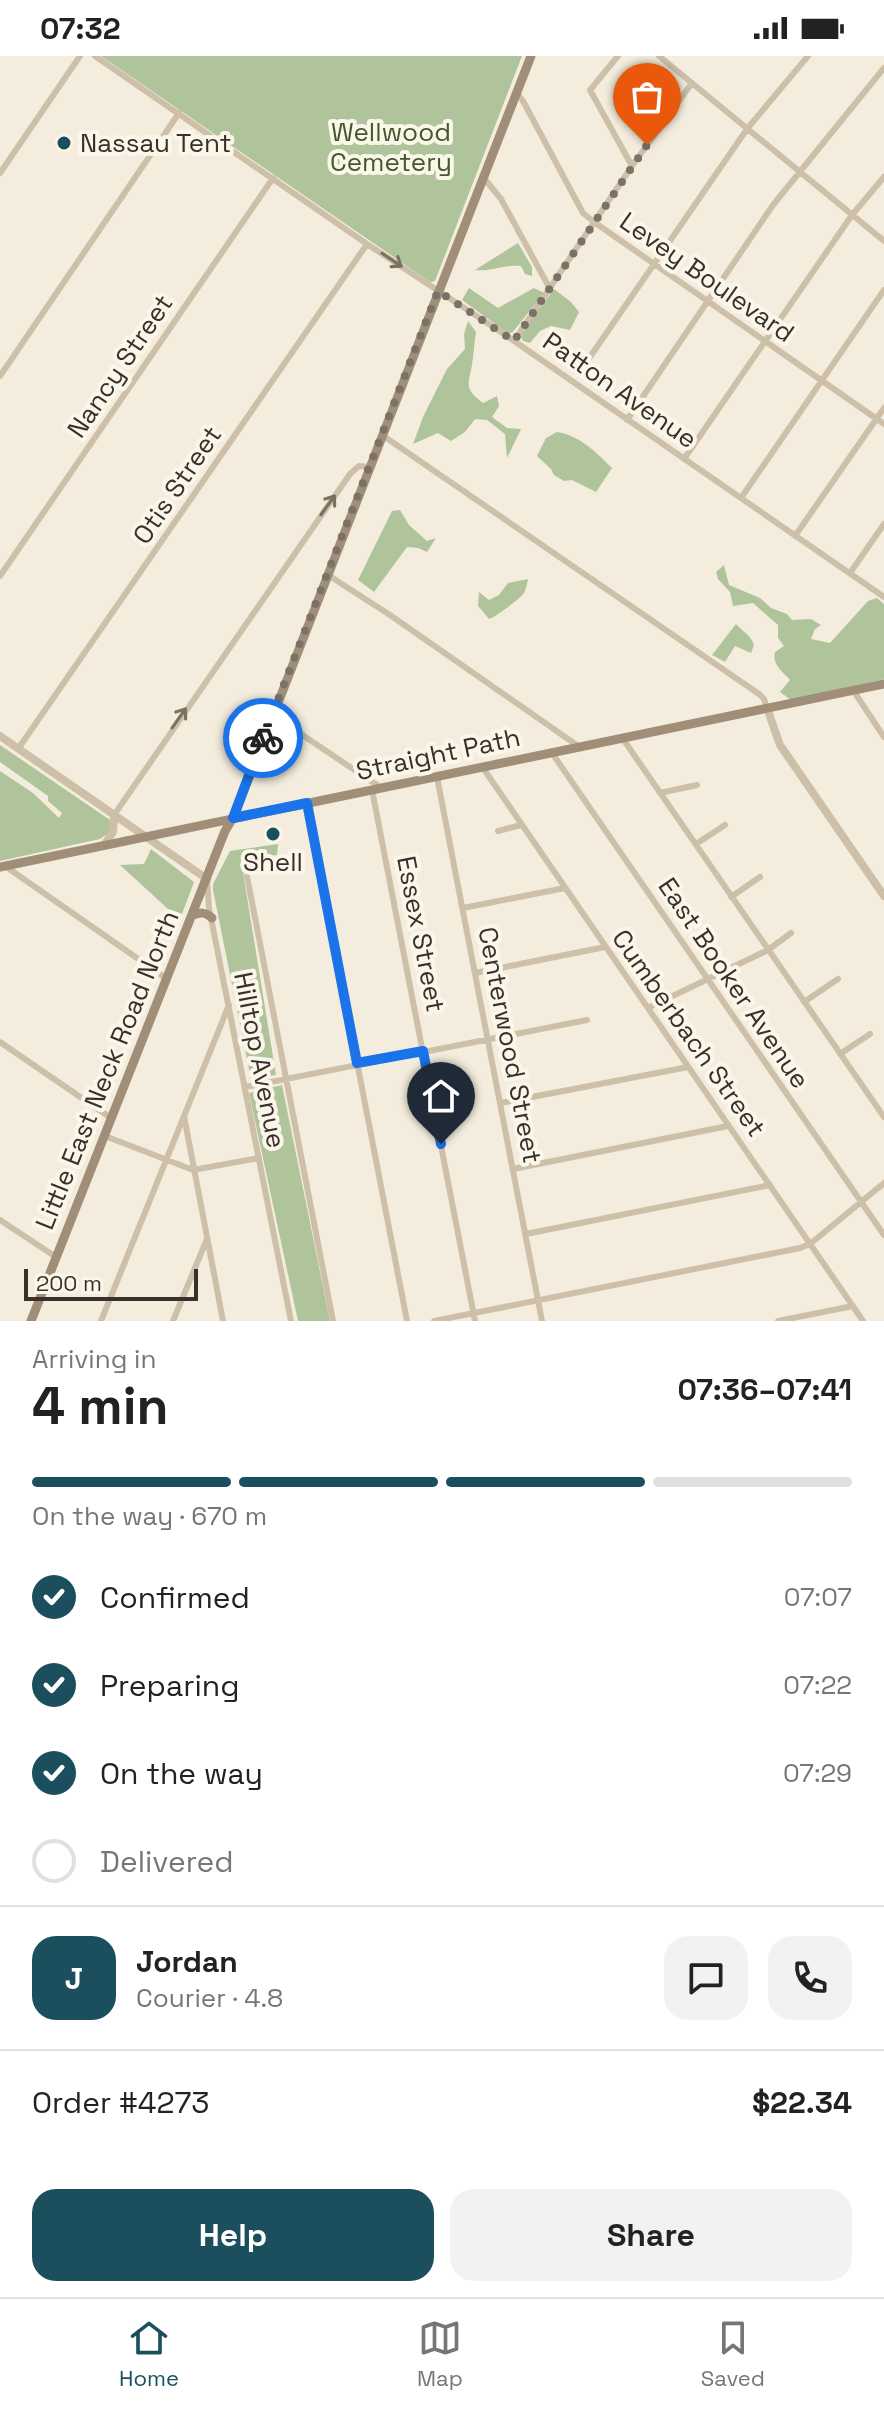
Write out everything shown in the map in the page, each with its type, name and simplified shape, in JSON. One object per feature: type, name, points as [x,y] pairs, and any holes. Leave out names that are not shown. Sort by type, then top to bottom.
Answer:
[{"type":"main road","name":"Little East Neck Road North","points":[[31,1321],[233,818],[531,56]]},
{"type":"main road","name":"Straight Path","points":[[2,866],[884,684]]},
{"type":"main road","points":[[193,915],[207,913],[212,918]]},
{"type":"street","points":[[0,173],[80,56]]},
{"type":"street","name":"Patton Avenue","points":[[95,56],[884,597]]},
{"type":"street","points":[[618,56],[590,90],[632,166]]},
{"type":"street","points":[[659,56],[884,241]]},
{"type":"street","points":[[590,357],[747,129],[808,56]]},
{"type":"street","points":[[627,420],[799,172],[884,68]]},
{"type":"street","points":[[514,341],[692,83]]},
{"type":"street","name":"Levey Boulevard","points":[[516,92],[583,213],[884,424]]},
{"type":"street","points":[[0,376],[179,113]]},
{"type":"street","points":[[483,177],[501,199],[549,287]]},
{"type":"street","points":[[684,459],[852,215],[884,177]]},
{"type":"street","name":"Nancy Street","points":[[0,576],[273,178]]},
{"type":"street","name":"Otis Street","points":[[18,749],[367,244]]},
{"type":"street","points":[[741,498],[884,290]]},
{"type":"street","points":[[795,536],[884,408]]},
{"type":"street","points":[[382,435],[759,694],[764,699],[780,745],[884,896]]},
{"type":"street","points":[[104,845],[113,832],[114,815],[135,783],[350,474],[359,466],[369,467]]},
{"type":"street","points":[[850,573],[884,524]]},
{"type":"street","points":[[328,575],[581,748]]},
{"type":"street","points":[[853,690],[884,737]]},
{"type":"street","points":[[286,724],[378,789]]},
{"type":"street","points":[[0,736],[207,879]]},
{"type":"street","points":[[623,739],[884,1117]]},
{"type":"street","name":"East Booker Avenue","points":[[552,753],[884,1235]]},
{"type":"street","name":"Cumberbach Street","points":[[483,768],[863,1321]]},
{"type":"street","name":"Centerwood Street","points":[[437,777],[542,1321]]},
{"type":"street","points":[[660,793],[697,785]]},
{"type":"street","name":"Essex Street","points":[[378,789],[423,1051],[474,1317]]},
{"type":"street","points":[[307,803],[407,1321]]},
{"type":"street","points":[[498,831],[521,825]]},
{"type":"street","points":[[696,844],[725,825]]},
{"type":"street","points":[[2,866],[167,979]]},
{"type":"street","points":[[245,866],[333,1321]]},
{"type":"street","points":[[731,897],[760,877]]},
{"type":"street","name":"Hilltop Avenue","points":[[207,879],[291,1321]]},
{"type":"street","points":[[463,908],[565,888]]},
{"type":"street","points":[[648,1008],[768,950],[791,933]]},
{"type":"street","points":[[475,973],[605,947]]},
{"type":"street","points":[[804,1002],[838,979]]},
{"type":"street","points":[[101,1321],[229,1004]]},
{"type":"street","points":[[245,1087],[587,1020]]},
{"type":"street","points":[[840,1054],[870,1034]]},
{"type":"street","points":[[0,1042],[111,1118]]},
{"type":"street","points":[[501,1103],[688,1067]]},
{"type":"street","points":[[877,1106],[884,1101]]},
{"type":"street","points":[[183,1115],[223,1321]]},
{"type":"street","points":[[513,1169],[728,1126]]},
{"type":"street","points":[[105,1136],[193,1170],[259,1158]]},
{"type":"street","points":[[434,1321],[474,1317],[538,1299],[810,1244],[884,1183]]},
{"type":"street","points":[[526,1234],[770,1185]]},
{"type":"street","points":[[0,1220],[56,1257]]},
{"type":"street","points":[[173,1321],[207,1239]]},
{"type":"street","points":[[778,1321],[853,1306]]},
{"type":"green space","name":"Wellwood Cemetery","points":[[101,56],[522,56],[435,281],[430,282]]},
{"type":"green space","points":[[518,243],[532,267],[532,276],[525,274],[521,266],[475,270]]},
{"type":"green space","points":[[469,288],[498,308],[534,288],[544,293],[512,333],[506,332],[462,300]]},
{"type":"green space","points":[[554,289],[579,312],[570,330],[551,326],[540,331],[530,343],[523,341],[524,329]]},
{"type":"green space","points":[[468,321],[476,332],[470,390],[483,403],[497,396],[499,406],[492,417],[507,428],[521,429],[507,458],[505,434],[487,420],[475,419],[465,432],[451,441],[438,433],[413,444],[447,369],[465,349],[464,334]]},
{"type":"green space","points":[[557,432],[580,440],[612,468],[596,492],[554,475],[537,456],[546,438]]},
{"type":"green space","points":[[400,510],[409,525],[427,541],[436,538],[427,552],[407,547],[374,592],[358,580],[392,511]]},
{"type":"green space","points":[[724,565],[729,585],[760,598],[792,620],[811,619],[821,625],[815,629],[811,639],[830,643],[868,601],[877,598],[884,604],[884,679],[791,700],[780,692],[790,680],[775,661],[775,652],[784,646],[778,638],[778,625],[753,603],[733,606],[730,592],[716,572]]},
{"type":"green space","points":[[528,579],[522,596],[492,618],[489,619],[478,606],[479,592],[489,600],[499,595],[508,583]]},
{"type":"green space","points":[[736,624],[754,645],[751,653],[735,646],[725,662],[712,655]]},
{"type":"green space","points":[[0,745],[110,820],[110,832],[100,839],[0,861],[0,771],[33,793],[59,818],[62,813],[48,801],[48,796],[0,762]]},
{"type":"green space","points":[[278,844],[277,855],[241,860],[276,1075],[251,1079],[213,884],[230,851]]},
{"type":"green space","points":[[151,849],[194,882],[182,914],[168,909],[120,865],[144,864]]},
{"type":"green space","points":[[282,1085],[330,1321],[298,1321],[249,1093]]},
{"type":"way so far","points":[[263,738],[438,291],[514,341],[647,145]]},
{"type":"place","name":"Nassau Tent","points":[[64,143]]},
{"type":"place","name":"Shell","points":[[273,834]]},
{"type":"route","points":[[263,738],[233,818],[307,803],[357,1063],[423,1051],[441,1144]]}]
